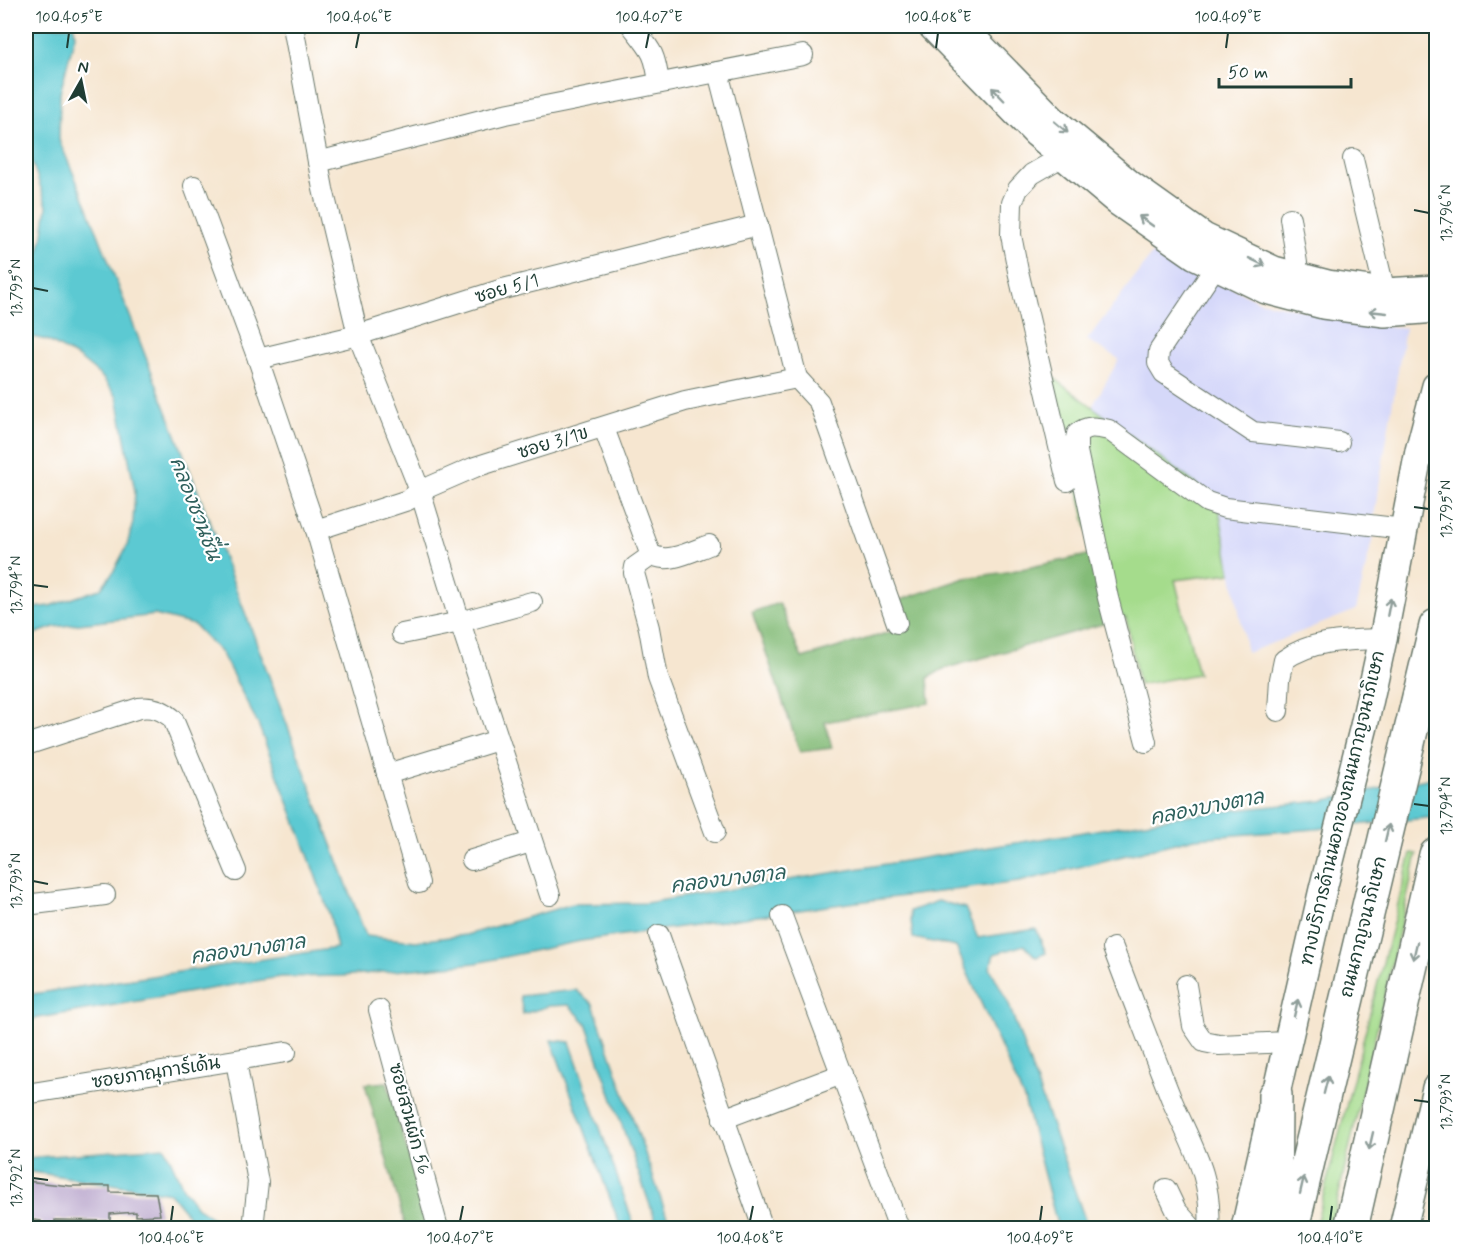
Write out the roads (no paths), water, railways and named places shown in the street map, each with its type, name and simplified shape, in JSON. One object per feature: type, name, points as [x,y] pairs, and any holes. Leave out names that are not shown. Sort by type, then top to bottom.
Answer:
[{"type":"highway","name":"ถนนกาญจนาภิเษก","points":[[1292,1228],[1374,890],[1410,730],[1437,626]]},
{"type":"highway","points":[[1351,1228],[1437,855]]},
{"type":"highway","points":[[1274,1228],[1275,1095]]},
{"type":"street","points":[[293,26],[318,162],[358,335],[420,491],[460,622],[550,895]]},
{"type":"street","points":[[632,26],[656,59],[659,83]]},
{"type":"street","points":[[934,26],[1037,135],[1118,202],[1179,232]]},
{"type":"street","points":[[961,26],[1052,119],[1131,185],[1179,232],[1194,255],[1220,256],[1328,284],[1386,292],[1437,288]]},
{"type":"street","points":[[318,162],[505,114],[802,55]]},
{"type":"street","points":[[718,72],[797,378],[819,402],[897,622]]},
{"type":"street","points":[[1063,156],[1032,174],[1018,189],[1012,203],[1011,235],[1067,481]]},
{"type":"street","points":[[1353,159],[1386,292]]},
{"type":"street","points":[[194,186],[258,359],[316,530],[419,883]]},
{"type":"street","points":[[1290,218],[1299,276]]},
{"type":"street","name":"ซอย 5/1","points":[[258,359],[358,335],[503,289],[758,225]]},
{"type":"street","points":[[1220,256],[1266,290],[1323,305],[1385,314],[1437,309]]},
{"type":"street","points":[[1220,256],[1159,351],[1158,363],[1164,373],[1253,432],[1339,442]]},
{"type":"street","name":"ซอย 3/1ข","points":[[316,530],[408,500],[420,491],[475,467],[685,401],[797,378]]},
{"type":"street","name":"ทางบริการด้านนอกของถนนกาญจนาภิเษก","points":[[1245,1228],[1323,889],[1364,726],[1419,451],[1437,386]]},
{"type":"street","points":[[1146,742],[1108,598],[1077,451],[1077,434],[1084,428],[1095,427],[1109,430],[1207,502],[1225,508],[1404,529]]},
{"type":"street","points":[[604,428],[650,553],[664,559],[710,545]]},
{"type":"street","points":[[652,555],[635,567],[634,573],[649,628],[654,664],[715,832]]},
{"type":"street","points":[[402,634],[460,622],[532,602]]},
{"type":"street","points":[[1278,711],[1284,660],[1293,654],[1322,643],[1383,639]]},
{"type":"street","points":[[26,745],[140,708],[149,706],[165,712],[173,719],[236,871]]},
{"type":"street","points":[[387,774],[498,740]]},
{"type":"street","points":[[472,860],[531,842]]},
{"type":"street","points":[[26,905],[105,895]]},
{"type":"street","points":[[782,916],[899,1228]]},
{"type":"street","points":[[659,934],[763,1228]]},
{"type":"street","points":[[1113,948],[1172,1101],[1202,1167],[1210,1212],[1209,1228]]},
{"type":"street","points":[[1186,985],[1193,1026],[1204,1042],[1219,1046],[1288,1042]]},
{"type":"street","name":"ซอยสวนผัก 56","points":[[379,1010],[438,1228]]},
{"type":"street","name":"ซอยภาณุการ์เด้น","points":[[26,1094],[286,1052]]},
{"type":"street","points":[[236,1061],[258,1182],[253,1228]]},
{"type":"street","points":[[723,1119],[842,1074]]},
{"type":"street","points":[[1403,1228],[1437,1088]]},
{"type":"street","points":[[1166,1189],[1176,1210],[1192,1228]]},
{"type":"water","name":"คลองชวนชื่น","points":[[26,26],[74,26],[75,35],[60,93],[59,140],[88,208],[251,628],[366,936],[416,941],[466,935],[573,904],[646,903],[1188,815],[1321,801],[1436,777],[1436,817],[1195,838],[1019,882],[849,903],[581,941],[476,963],[342,976],[280,977],[26,1020],[26,995],[337,948],[330,916],[258,724],[222,654],[194,625],[155,615],[54,627],[26,637],[26,609],[50,606],[100,589],[112,574],[127,546],[133,522],[135,491],[117,397],[102,377],[79,358],[47,340],[26,336],[26,280],[33,272],[42,240],[47,206],[26,144]]},
{"type":"water","points":[[938,901],[965,908],[978,938],[1036,929],[1046,953],[1036,957],[1024,945],[994,954],[990,968],[1008,1002],[1088,1228],[1058,1228],[1024,1099],[956,947],[913,938],[910,911]]},
{"type":"water","points":[[576,990],[593,1004],[671,1228],[658,1228],[586,1023],[569,1005],[549,1006],[523,1014],[520,996]]},
{"type":"water","points":[[551,1040],[570,1042],[635,1228],[621,1228]]},
{"type":"water","points":[[165,1147],[183,1188],[198,1208],[218,1222],[219,1228],[199,1228],[170,1193],[26,1171],[26,1158]]},
{"type":"water label","name":"คลองบางตาล","points":[[1207,808]]},
{"type":"water label","name":"คลองบางตาล","points":[[728,880]]},
{"type":"water label","name":"คลองบางตาล","points":[[248,950]]}]
